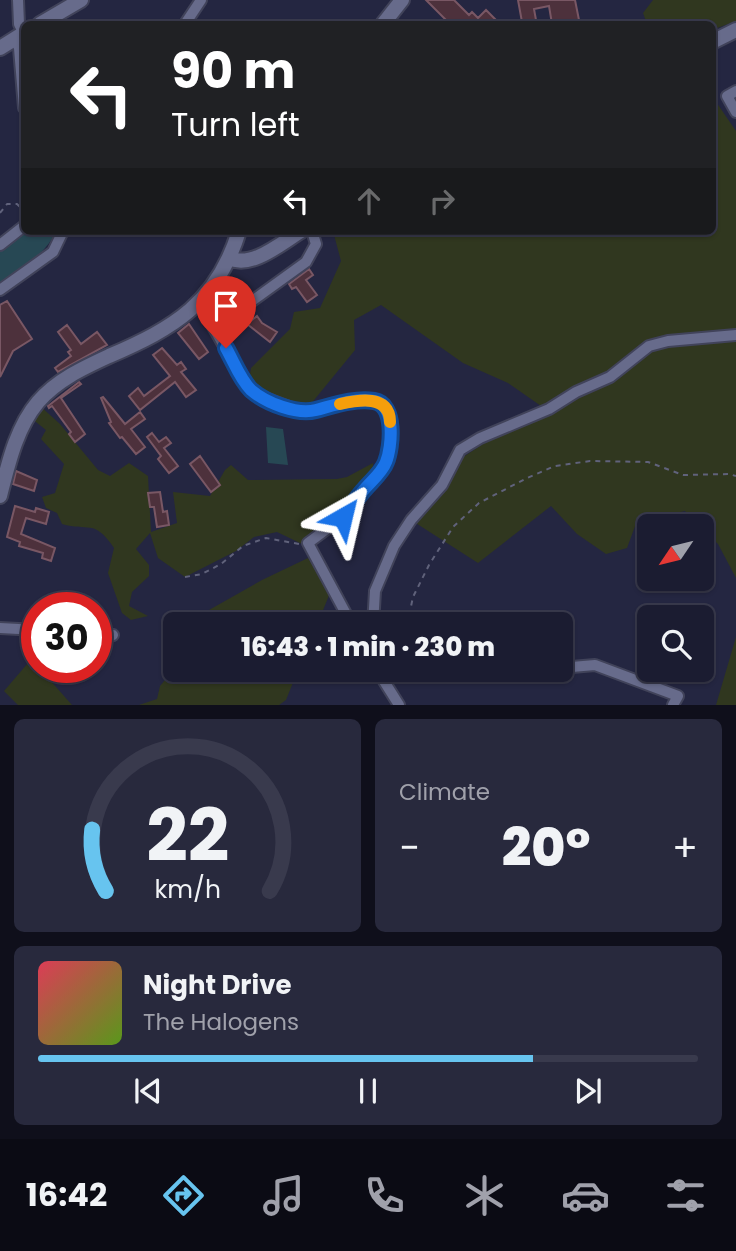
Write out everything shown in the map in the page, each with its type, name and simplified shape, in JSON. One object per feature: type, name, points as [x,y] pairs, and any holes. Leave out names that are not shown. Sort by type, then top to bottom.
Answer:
[{"type":"street","points":[[18,0],[21,72]]},
{"type":"street","points":[[45,21],[81,0]]},
{"type":"street","points":[[187,21],[201,0]]},
{"type":"street","points":[[385,21],[402,0]]},
{"type":"street","points":[[716,40],[736,30]]},
{"type":"street","points":[[0,48],[21,35]]},
{"type":"street","points":[[736,91],[727,96],[736,112]]},
{"type":"street","points":[[0,245],[21,228]]},
{"type":"street","points":[[0,290],[53,252],[61,235]]},
{"type":"street","points":[[0,496],[20,432],[43,397],[79,370],[164,330],[199,302],[229,258],[235,235]]},
{"type":"street","points":[[229,258],[236,262],[248,261],[294,235]]},
{"type":"street","points":[[218,277],[252,301],[306,262],[316,244],[313,235]]},
{"type":"street","points":[[199,302],[244,381],[260,396],[295,411],[313,411],[355,401],[374,401],[382,403],[390,415],[386,463],[343,517],[307,543],[345,612]]},
{"type":"street","points":[[374,612],[375,591],[394,546],[411,520],[442,485],[460,450],[480,438],[549,410],[576,391],[610,377],[649,345],[736,334]]},
{"type":"street","points":[[0,628],[21,629]]},
{"type":"street","points":[[573,667],[595,665],[678,696],[673,705]]},
{"type":"street","points":[[385,682],[399,705]]},
{"type":"path","points":[[0,213],[7,204],[17,204],[21,208]]},
{"type":"path","points":[[410,612],[413,597],[429,565],[453,527],[479,503],[555,466],[590,461],[648,462],[683,475],[729,474],[736,477]]},
{"type":"path","points":[[186,577],[202,574],[221,564],[243,546],[266,538],[307,543]]},
{"type":"green space","points":[[653,0],[736,0],[736,21],[716,28],[716,21],[646,21],[643,13]]},
{"type":"green space","points":[[716,102],[736,131],[736,578],[714,540],[714,514],[688,514],[685,511],[637,514],[627,548],[606,554],[577,534],[551,506],[478,563],[411,520],[451,465],[541,406],[508,383],[463,363],[381,305],[354,320],[355,350],[310,405],[282,408],[249,382],[251,368],[290,329],[294,312],[320,308],[341,261],[334,235],[716,235]]},
{"type":"green space","points":[[39,405],[60,424],[98,470],[110,476],[129,463],[148,476],[151,532],[177,523],[173,492],[210,496],[225,470],[231,465],[248,480],[337,479],[347,477],[373,463],[373,472],[342,508],[302,544],[277,532],[254,537],[236,551],[185,577],[158,558],[150,533],[136,549],[149,565],[149,576],[132,592],[129,606],[148,616],[131,620],[122,613],[108,573],[114,548],[96,529],[62,524],[57,513],[46,508],[42,497],[55,493],[64,464],[41,439],[46,430],[31,418]]},
{"type":"green space","points":[[308,558],[330,593],[322,612],[200,612],[209,610]]},
{"type":"green space","points":[[736,637],[736,705],[716,705]]},
{"type":"green space","points":[[21,671],[21,683],[53,683],[72,705],[18,705],[4,691]]},
{"type":"green space","points":[[163,682],[293,682],[286,700],[279,705],[139,705],[157,699]]},
{"type":"water","points":[[21,234],[54,235],[39,255],[0,284],[0,251]]},
{"type":"water","points":[[266,427],[283,429],[288,465],[268,463]]},
{"type":"building","points":[[426,0],[454,0],[469,15],[472,12],[478,18],[486,10],[497,21],[447,21]]},
{"type":"building","points":[[518,0],[575,0],[579,20],[552,21],[549,6],[534,9],[536,20],[522,21]]},
{"type":"building","points":[[309,269],[313,275],[306,280],[317,295],[307,302],[296,287],[292,289],[289,284]]},
{"type":"building","points":[[7,301],[32,339],[13,351],[0,377],[0,305]]},
{"type":"building","points":[[257,316],[262,323],[277,332],[270,342],[247,324]]},
{"type":"building","points":[[189,324],[208,352],[199,359],[178,333]]},
{"type":"building","points":[[67,325],[81,344],[97,332],[107,345],[58,372],[55,368],[71,356],[68,352],[71,350],[58,332]]},
{"type":"building","points":[[162,348],[177,365],[181,362],[186,369],[181,372],[196,390],[186,397],[175,382],[140,410],[129,396],[138,388],[144,396],[170,376],[153,355]]},
{"type":"building","points":[[79,382],[81,384],[61,398],[85,434],[75,442],[52,406],[48,406]]},
{"type":"building","points":[[103,397],[125,424],[140,412],[145,419],[131,429],[145,447],[136,454],[109,423],[111,422],[101,398]]},
{"type":"building","points":[[152,433],[159,442],[166,437],[171,443],[164,448],[178,466],[169,473],[147,437]]},
{"type":"building","points":[[200,456],[220,485],[211,492],[190,464]]},
{"type":"building","points":[[16,471],[37,480],[34,491],[13,484]]},
{"type":"building","points":[[160,492],[163,512],[167,511],[169,525],[157,527],[154,507],[150,507],[148,493]]},
{"type":"building","points":[[15,506],[35,512],[36,508],[49,512],[46,524],[26,518],[21,534],[55,548],[51,561],[42,558],[43,553],[19,546],[20,542],[7,537]]},
{"type":"waterway","points":[[0,253],[19,237]]},
{"type":"slow traffic","points":[[340,404],[355,401],[382,403],[390,415],[390,422]]},
{"type":"route","points":[[226,348],[252,391],[295,411],[313,411],[355,401],[374,401],[382,403],[386,408],[390,415],[390,437],[386,463],[343,517]]}]
